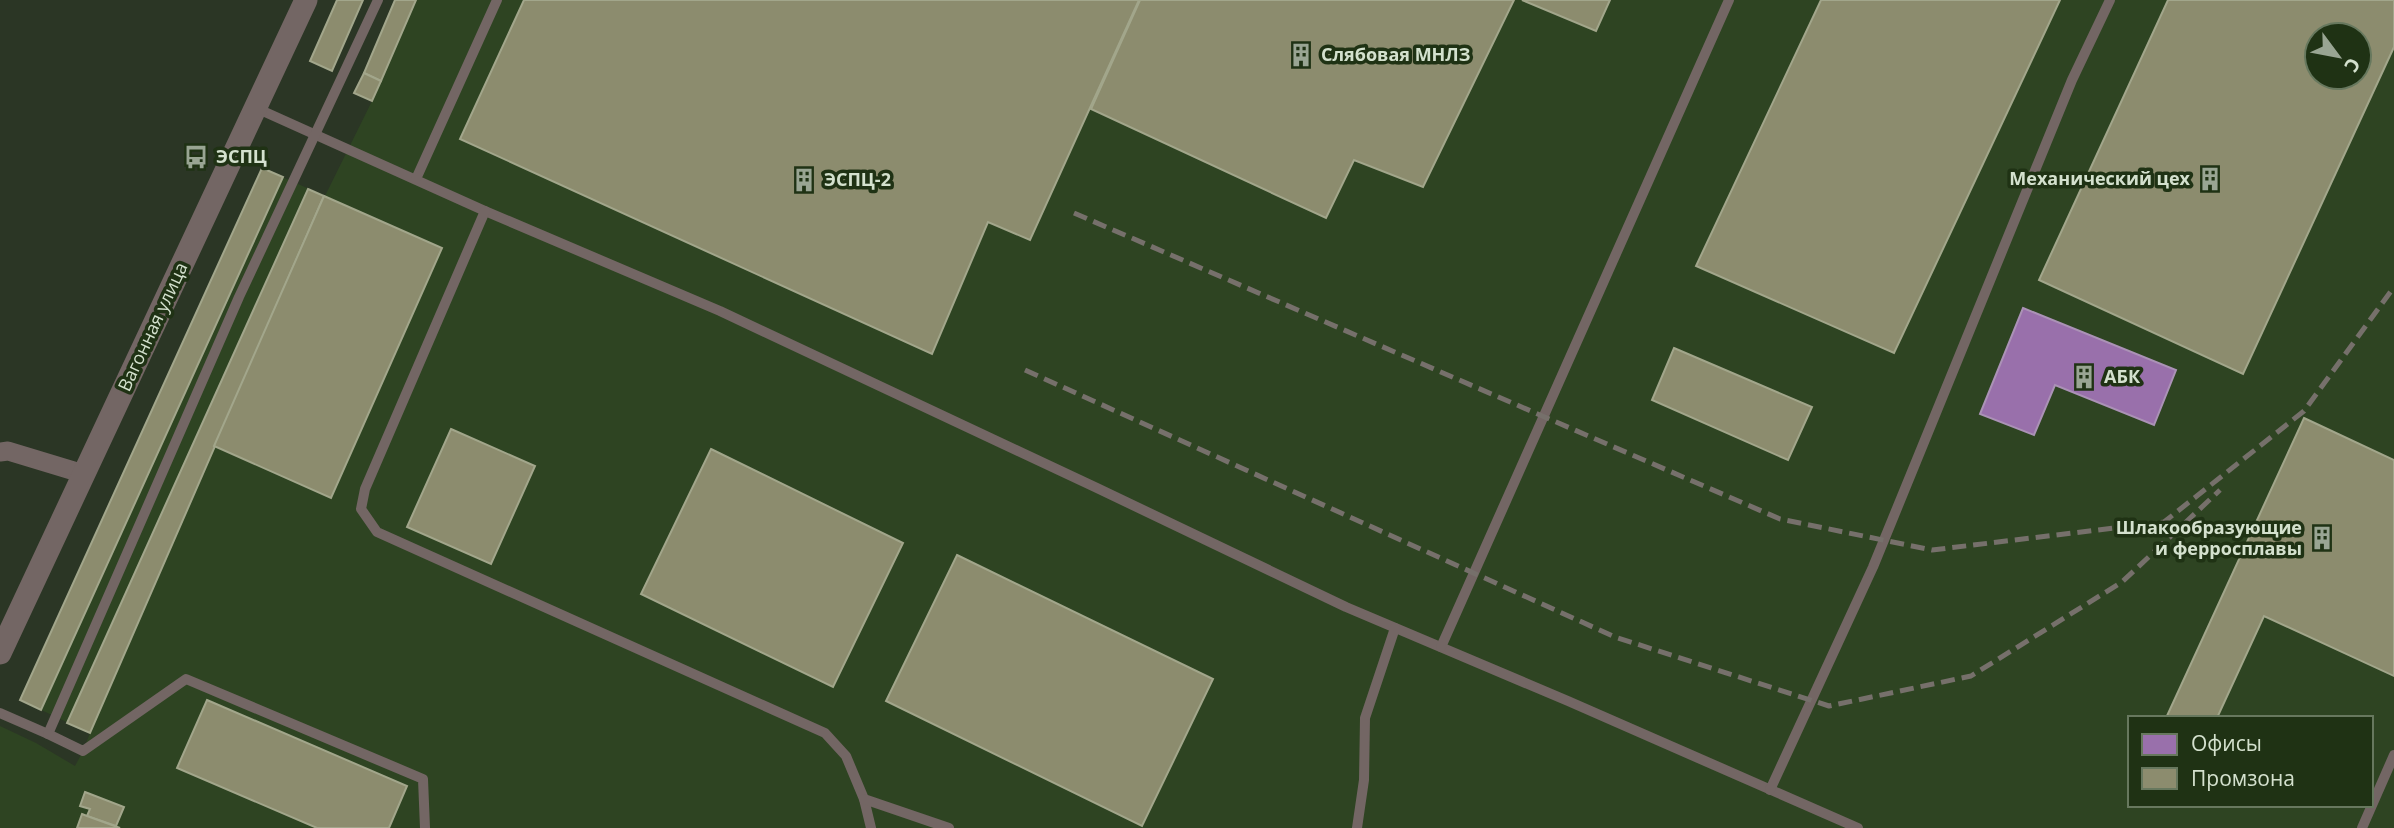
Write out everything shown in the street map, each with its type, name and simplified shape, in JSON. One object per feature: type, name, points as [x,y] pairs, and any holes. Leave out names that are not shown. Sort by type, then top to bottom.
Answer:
[{"type":"street","name":"Вагонная улица","points":[[0,653],[306,0]]},
{"type":"street","points":[[0,452],[8,451],[84,474]]},
{"type":"lane","points":[[48,734],[239,297],[378,0]]},
{"type":"lane","points":[[416,179],[497,0]]},
{"type":"lane","points":[[1441,647],[1729,0]]},
{"type":"lane","points":[[1770,790],[1873,567],[2071,80],[2110,0]]},
{"type":"lane","points":[[256,108],[485,211],[720,311],[1346,607],[1858,828]]},
{"type":"lane","points":[[485,211],[365,489],[360,509],[377,532],[825,733],[846,756],[864,799],[871,828]]},
{"type":"lane","points":[[1357,828],[1364,780],[1366,718],[1395,628]]},
{"type":"lane","points":[[0,713],[83,751],[187,679],[423,779],[425,828]]},
{"type":"lane","points":[[2373,803],[2394,755]]},
{"type":"lane","points":[[864,799],[949,828]]},
{"type":"lane","points":[[2362,828],[2371,807]]},
{"type":"shaded area","points":[[416,0],[2394,0],[2394,828],[0,828],[0,726],[75,766],[83,751],[90,733],[20,700],[262,168],[325,196],[372,101]]},
{"type":"building: Офисы","name":"АБК","points":[[2023,308],[2176,370],[2154,425],[2055,385],[2034,435],[1980,414]]},
{"type":"building: Промзона","points":[[337,0],[363,0],[332,71],[310,61]]},
{"type":"building: Промзона","points":[[395,0],[416,0],[381,81],[364,73]]},
{"type":"building: Промзона","name":"ЭСПЦ-2","points":[[524,0],[1139,0],[1030,240],[988,222],[932,354],[460,139]]},
{"type":"building: Промзона","name":"Слябовая МНЛЗ","points":[[1140,0],[1514,0],[1423,187],[1354,160],[1326,218],[1091,109]]},
{"type":"building: Промзона","points":[[1522,0],[1610,0],[1596,31]]},
{"type":"building: Промзона","points":[[1821,0],[2060,0],[1894,353],[1696,266]]},
{"type":"building: Промзона","name":"Механический цех","points":[[2168,0],[2394,0],[2394,47],[2243,374],[2039,280]]},
{"type":"building: Промзона","points":[[364,73],[381,81],[372,101],[354,93]]},
{"type":"building: Промзона","points":[[262,168],[283,177],[41,710],[20,700]]},
{"type":"building: Промзона","points":[[308,189],[324,196],[90,733],[67,723]]},
{"type":"building: Промзона","points":[[324,196],[442,248],[331,498],[214,446]]},
{"type":"building: Промзона","points":[[1674,348],[1812,407],[1788,460],[1652,400]]},
{"type":"building: Промзона","name":"Шлакообразующие и ферросплавы","points":[[2304,418],[2394,460],[2394,676],[2264,616],[2218,716],[2167,716]]},
{"type":"building: Промзона","points":[[451,429],[535,466],[491,564],[407,527]]},
{"type":"building: Промзона","points":[[711,449],[903,543],[833,687],[641,594]]},
{"type":"building: Промзона","points":[[957,555],[1213,679],[1142,826],[886,701]]},
{"type":"building: Промзона","points":[[207,700],[407,786],[389,828],[317,828],[177,768]]},
{"type":"building: Промзона","points":[[85,792],[124,807],[116,826],[87,816],[90,809],[80,806]]},
{"type":"building: Промзона","points":[[82,814],[87,816],[120,828],[77,828]]},
{"type":"railway","points":[[1074,213],[1780,519],[1932,550],[2164,522],[2304,411],[2394,287]]},
{"type":"railway","points":[[1025,370],[1615,637],[1829,706],[1971,676],[2122,582],[2220,490]]},
{"type":"place","name":"Слябовая МНЛЗ","points":[[1301,55]]},
{"type":"place","name":"ЭСПЦ","points":[[196,157]]},
{"type":"place","name":"Механический цех","points":[[2210,179]]},
{"type":"place","name":"ЭСПЦ-2","points":[[804,180]]},
{"type":"place","name":"АБК","points":[[2084,377]]},
{"type":"place","name":"Шлакообразующие и ферросплавы","points":[[2322,538]]}]
